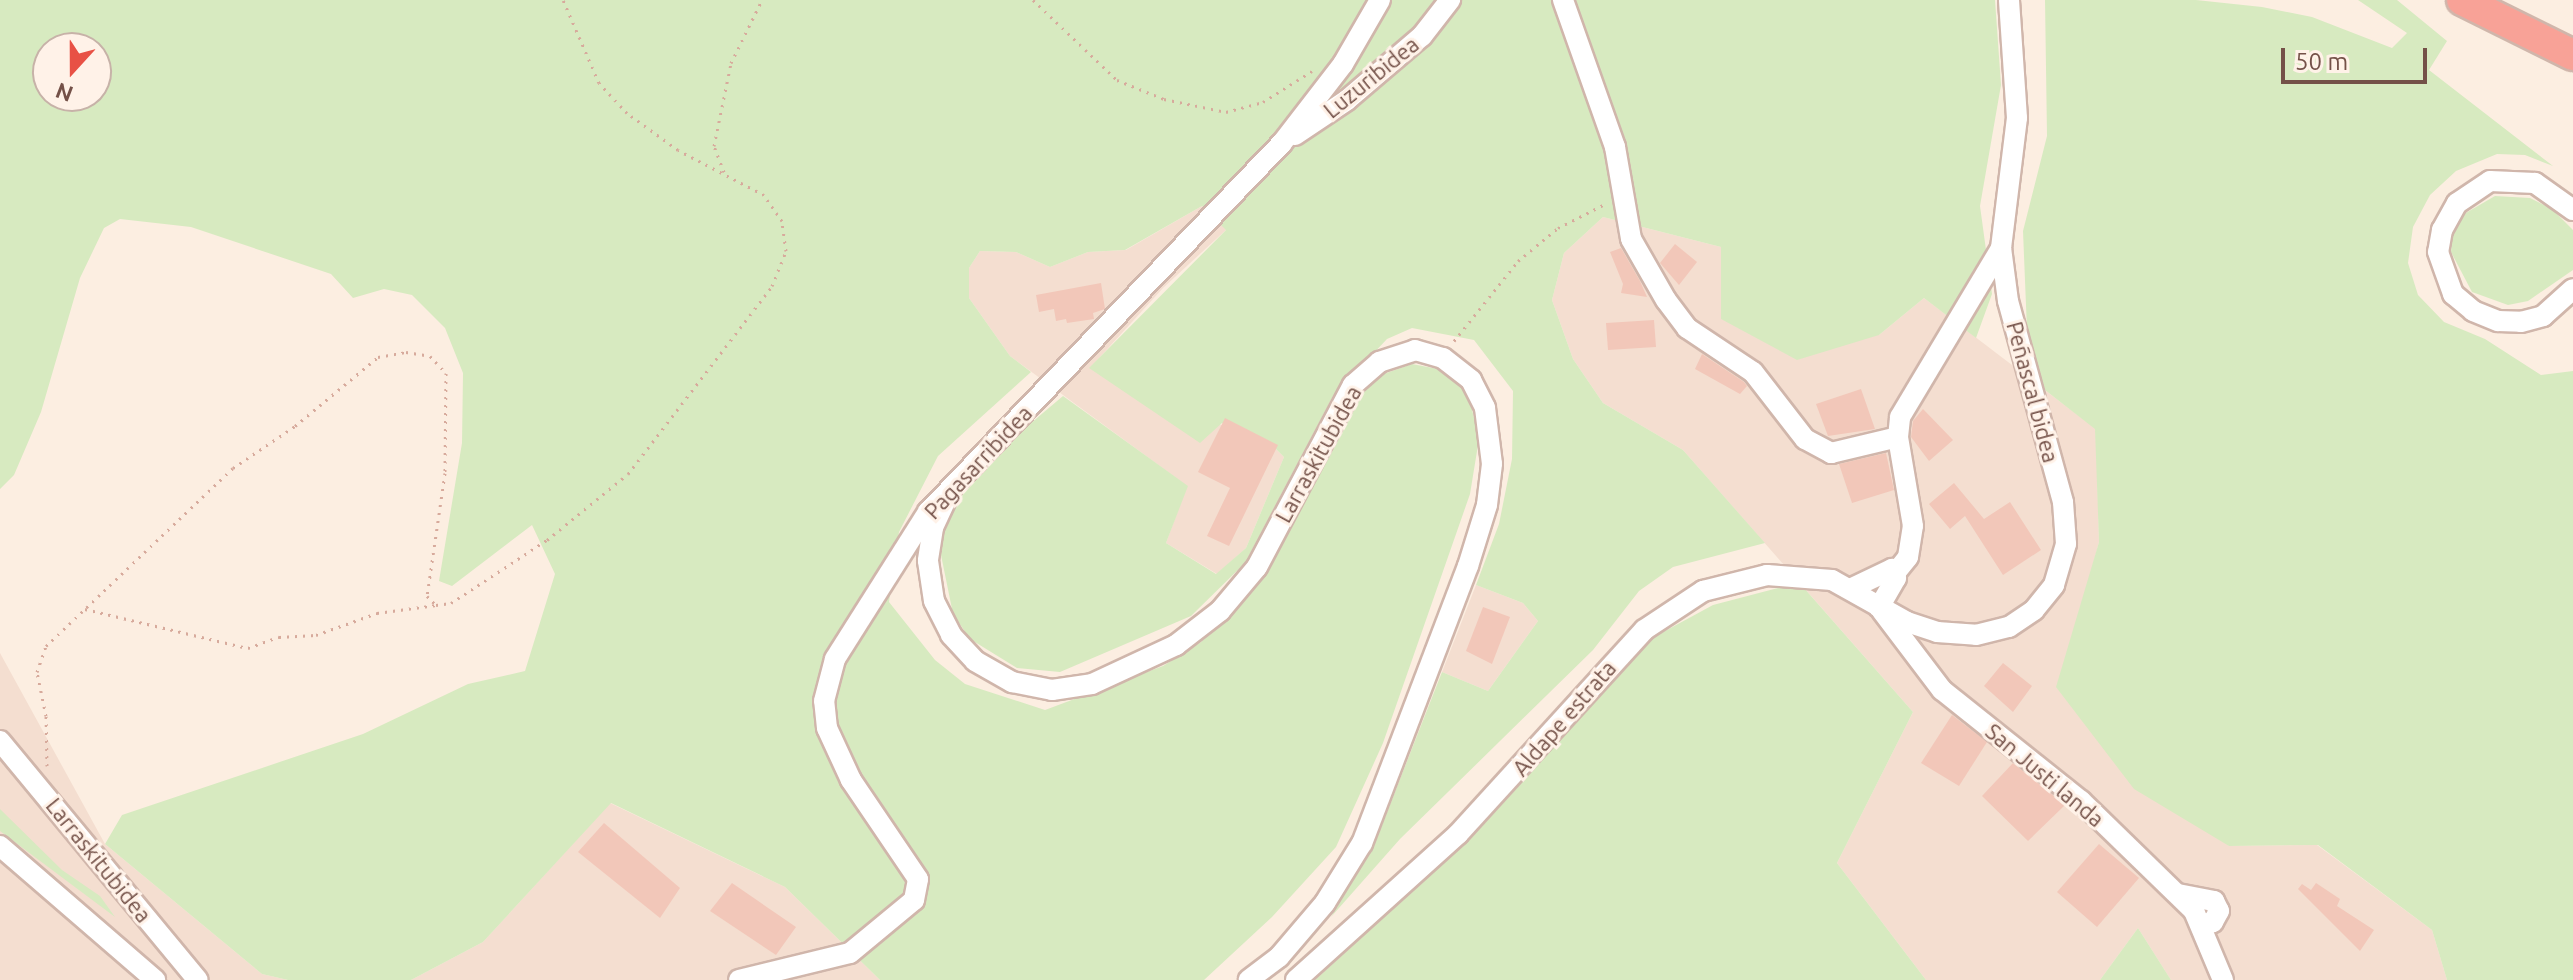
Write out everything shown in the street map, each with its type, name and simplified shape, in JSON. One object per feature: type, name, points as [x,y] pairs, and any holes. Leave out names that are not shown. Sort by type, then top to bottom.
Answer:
[{"type":"highway","points":[[2462,0],[2573,55]]},
{"type":"street","name":"Pagasarribidea","points":[[739,980],[850,953],[914,900],[918,879],[851,780],[827,728],[824,701],[828,677],[846,640],[928,512],[1282,143],[1343,64],[1380,0]]},
{"type":"street","name":"Luzuribidea","points":[[1282,143],[1358,91],[1422,36],[1450,0]]},
{"type":"street","points":[[1563,0],[1615,147],[1631,239],[1666,300],[1687,328],[1753,372],[1805,439],[1831,453],[1898,437]]},
{"type":"street","name":"Peñascal bidea","points":[[1879,608],[1937,632],[1976,635],[2009,627],[2034,610],[2054,585],[2066,544],[2063,502],[2008,301],[2001,248],[2017,118],[2009,0]]},
{"type":"street","points":[[2573,210],[2535,183],[2490,181],[2457,203],[2442,230],[2438,252],[2453,294],[2473,311],[2498,321],[2521,322],[2543,316],[2573,289]]},
{"type":"street","points":[[1879,608],[1896,572],[1908,557],[1913,526],[1898,437],[1900,417],[2001,248]]},
{"type":"street","name":"Larraskitubidea","points":[[949,493],[933,528],[928,561],[934,601],[951,635],[975,661],[1012,682],[1052,690],[1092,684],[1176,645],[1220,611],[1257,567],[1353,385],[1379,362],[1415,350],[1443,358]]},
{"type":"street","points":[[1249,980],[1279,957],[1325,903],[1362,843],[1487,505],[1492,464],[1485,408],[1471,380],[1443,358]]},
{"type":"street","points":[[1850,589],[1887,568],[1896,572]]},
{"type":"street","name":"Aldape estrata","points":[[1296,980],[1458,834],[1613,661],[1674,608],[1703,591],[1767,575],[1832,580],[1879,608]]},
{"type":"street","name":"San Justi landa","points":[[1879,608],[1942,690],[2081,801],[2178,894],[2200,925],[2223,980]]},
{"type":"street","name":"Larraskitubidea","points":[[0,741],[198,980]]},
{"type":"street","points":[[0,846],[155,980]]},
{"type":"path","points":[[85,609],[248,648],[279,637],[316,635],[377,613],[451,603],[547,540],[628,474],[772,286],[786,251],[782,221],[764,195],[627,113],[599,83],[563,0]]},
{"type":"path","points":[[726,175],[715,159],[714,146],[729,74],[762,0]]},
{"type":"path","points":[[1033,0],[1117,80],[1164,99],[1226,112],[1263,102],[1308,72],[1343,64]]},
{"type":"path","points":[[1443,358],[1498,284],[1558,228],[1582,212],[1625,202]]},
{"type":"path","points":[[41,789],[47,769],[46,716],[37,672],[46,646],[260,446],[295,426],[378,357],[406,352],[430,356],[446,373],[449,398],[445,473],[427,574],[427,596],[436,605]]},
{"type":"shaded area","points":[[1202,206],[1227,229],[1163,288],[1090,368],[1140,398],[1267,440],[1284,457],[1246,548],[1217,574],[1166,543],[1187,486],[1010,356],[969,298],[969,268],[980,251],[1016,252],[1050,267],[1088,252],[1126,250]]},
{"type":"shaded area","points":[[1603,217],[1721,247],[1721,319],[1879,335],[1924,298],[2096,429],[2099,542],[2080,613],[2229,846],[2317,845],[2432,930],[2447,980],[2171,980],[2138,928],[2100,980],[1926,980],[1837,863],[1913,712],[1683,450],[1603,403],[1573,359],[1552,300],[1564,253]]},
{"type":"shaded area","points":[[1476,585],[1523,603],[1538,621],[1488,691],[1442,672]]},
{"type":"shaded area","points":[[0,653],[105,844],[262,974],[288,980],[0,980]]},
{"type":"shaded area","points":[[610,803],[785,887],[880,980],[411,980],[483,942]]},
{"type":"green space","points":[[0,0],[1995,0],[2001,85],[1980,206],[1992,294],[1976,338],[1924,298],[1879,335],[1797,360],[1721,319],[1721,247],[1603,217],[1564,253],[1552,300],[1573,359],[1603,403],[1683,450],[1765,543],[1673,567],[1639,591],[1593,650],[1400,839],[1331,917],[1373,848],[1442,672],[1488,691],[1538,621],[1523,603],[1476,585],[1499,524],[1512,459],[1513,391],[1474,340],[1412,328],[1387,339],[1333,396],[1245,563],[1191,616],[1060,672],[1017,668],[970,639],[953,614],[940,550],[947,521],[965,486],[991,457],[1063,396],[1188,486],[1166,543],[1216,574],[1246,548],[1284,457],[1267,440],[1222,423],[1200,443],[1089,368],[1226,230],[1202,206],[1125,250],[1088,252],[1050,267],[1016,252],[980,251],[969,268],[969,298],[1010,356],[1031,372],[938,456],[899,532],[889,602],[935,660],[965,684],[1045,710],[1163,666],[1201,642],[1244,599],[1345,411],[1375,377],[1412,364],[1454,372],[1470,401],[1479,439],[1470,494],[1383,743],[1336,847],[1272,917],[1204,980],[880,980],[785,887],[611,803],[483,942],[411,980],[288,980],[262,974],[105,844],[122,815],[363,734],[468,684],[525,671],[555,574],[532,525],[452,586],[439,581],[462,443],[463,373],[445,328],[412,295],[384,289],[353,298],[331,274],[191,227],[120,219],[104,228],[80,278],[41,412],[14,475],[0,489]]},
{"type":"green space","points":[[2045,0],[2196,0],[2262,7],[2312,17],[2392,48],[2407,33],[2358,0],[2397,0],[2447,41],[2429,70],[2553,166],[2525,155],[2497,154],[2456,171],[2430,195],[2413,227],[2408,263],[2418,295],[2444,322],[2485,339],[2541,375],[2573,371],[2573,980],[2447,980],[2432,930],[2318,845],[2229,846],[2134,789],[2056,687],[2099,542],[2095,429],[2045,390],[2027,330],[2023,231],[2047,136]]},
{"type":"green space","points":[[2495,196],[2530,198],[2552,209],[2573,230],[2573,270],[2528,301],[2508,305],[2472,292],[2451,252],[2452,233],[2464,214]]},
{"type":"green space","points":[[1778,588],[1804,588],[1913,712],[1837,863],[1926,980],[1315,980],[1473,836],[1654,637],[1713,605]]},
{"type":"green space","points":[[0,809],[62,870],[100,896],[115,917],[0,831]]},
{"type":"green space","points":[[2138,928],[2171,980],[2100,980]]},
{"type":"building","points":[[1675,244],[1697,262],[1679,285],[1660,263]]},
{"type":"building","points":[[1621,248],[1647,297],[1621,293],[1623,284],[1610,252]]},
{"type":"building","points":[[1101,283],[1105,309],[1093,313],[1094,319],[1067,323],[1066,319],[1056,321],[1054,309],[1039,312],[1036,295]]},
{"type":"building","points":[[1654,320],[1656,347],[1608,350],[1606,323]]},
{"type":"building","points":[[1702,354],[1747,386],[1740,394],[1695,369]]},
{"type":"building","points":[[1861,389],[1875,429],[1828,436],[1816,404]]},
{"type":"building","points":[[1923,409],[1953,440],[1929,461],[1911,437],[1913,421]]},
{"type":"building","points":[[1225,418],[1278,445],[1229,546],[1207,536],[1230,488],[1198,472]]},
{"type":"building","points":[[1886,453],[1894,490],[1852,503],[1839,464]]},
{"type":"building","points":[[1954,483],[1984,519],[2010,502],[2041,550],[2003,575],[1965,516],[1950,529],[1929,504]]},
{"type":"building","points":[[1483,607],[1510,617],[1492,664],[1466,651]]},
{"type":"building","points":[[2003,663],[2032,686],[2013,712],[1984,686]]},
{"type":"building","points":[[1952,715],[1987,742],[1959,786],[1921,763]]},
{"type":"building","points":[[2013,763],[2065,805],[2028,841],[1982,796]]},
{"type":"building","points":[[604,823],[680,888],[660,918],[578,852]]},
{"type":"building","points":[[2099,844],[2139,878],[2097,927],[2057,892]]},
{"type":"building","points":[[732,883],[796,927],[776,955],[710,911]]},
{"type":"building","points":[[2316,883],[2340,899],[2337,906],[2374,930],[2360,951],[2298,889],[2302,884],[2311,890]]}]
